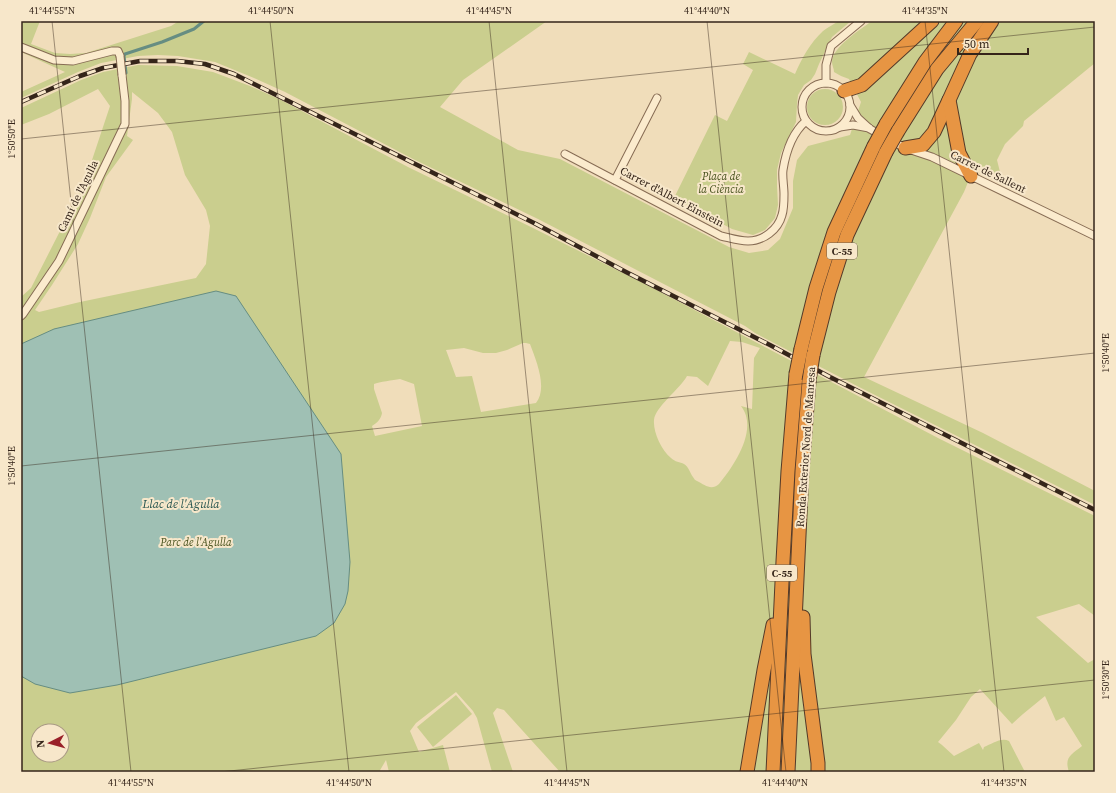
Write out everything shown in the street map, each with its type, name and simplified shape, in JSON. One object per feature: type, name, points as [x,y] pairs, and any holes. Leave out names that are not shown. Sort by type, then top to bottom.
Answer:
[{"type":"highway","points":[[844,91],[862,85],[932,21]]},
{"type":"highway","name":"Ronda Exterior Nord de Manresa","points":[[788,772],[802,471],[809,381],[807,352],[816,288],[834,232],[874,146],[925,62],[956,21]]},
{"type":"highway","name":"Ronda Exterior Nord de Manresa","points":[[773,772],[781,590],[788,471],[796,374],[807,352],[848,235],[886,152],[938,69],[977,21]]},
{"type":"highway","points":[[905,148],[923,145],[934,132],[970,54],[992,21]]},
{"type":"highway","points":[[950,100],[959,152],[971,176]]},
{"type":"highway","points":[[799,551],[804,654],[818,772]]},
{"type":"highway","points":[[747,772],[764,670],[781,590]]},
{"type":"street","points":[[826,83],[826,65],[831,46],[861,21]]},
{"type":"street","name":"Camí de l'Agulla","points":[[21,47],[54,60],[73,61],[112,50],[118,51],[120,56],[125,101],[125,124],[59,261],[21,316]]},
{"type":"street","points":[[826,83],[836,85],[844,91],[850,105],[847,119],[840,127],[832,130],[819,130],[812,127],[806,120],[802,109],[804,97],[811,88],[818,84],[826,83]]},
{"type":"street","points":[[615,180],[657,98]]},
{"type":"street","name":"Carrer de Sallent","points":[[850,105],[858,118],[870,128],[905,148],[932,157],[1095,236]]},
{"type":"street","name":"Carrer d'Albert Einstein","points":[[565,154],[721,236],[735,240],[759,240],[772,232],[782,216],[784,195],[783,171],[791,141],[799,127],[806,120]]},
{"type":"street","name":"Carrer de Sallent","points":[[840,127],[853,125],[870,128]]},
{"type":"green space","points":[[21,21],[40,21],[31,44],[55,53],[70,54],[86,53],[171,26],[179,21],[547,21],[463,80],[440,107],[518,150],[560,159],[729,247],[749,253],[768,250],[780,239],[793,208],[793,181],[797,160],[808,146],[850,135],[861,102],[849,79],[834,72],[832,62],[833,56],[842,45],[872,21],[1095,21],[1095,63],[1024,121],[1023,126],[1005,144],[997,160],[1001,176],[975,165],[964,192],[864,377],[983,433],[1095,491],[1095,505],[859,387],[538,219],[413,159],[285,92],[215,62],[178,56],[138,56],[101,63],[21,98],[21,92],[65,72],[21,52]]},
{"type":"green space","name":"Plaça de la Ciència","points":[[839,21],[851,21],[832,37],[815,74],[811,80],[804,85],[798,95],[796,122],[781,153],[777,170],[778,205],[775,218],[765,230],[753,235],[732,229],[674,198],[715,115],[727,121],[753,70],[743,64],[749,52],[795,74],[814,41],[823,31]]},
{"type":"green space","name":"Parc de l'Agulla","points":[[138,65],[177,66],[213,72],[250,86],[281,100],[408,167],[647,285],[938,438],[1095,516],[1095,616],[1079,604],[1036,617],[1088,663],[1095,659],[1095,772],[1069,772],[1067,763],[1068,760],[1072,754],[1082,746],[1064,717],[1056,721],[1045,696],[1012,724],[980,689],[971,697],[956,720],[938,742],[954,756],[979,743],[983,750],[984,747],[996,741],[1009,741],[1025,772],[560,772],[504,710],[497,708],[493,713],[513,772],[492,772],[477,718],[473,711],[456,692],[416,723],[410,731],[419,752],[443,745],[450,772],[389,772],[386,760],[379,772],[21,772],[21,297],[31,288],[84,184],[110,106],[98,89],[49,114],[21,125],[21,108],[81,80],[103,72]],"holes":[[[132,92],[158,113],[172,132],[185,175],[206,210],[210,226],[206,264],[196,278],[39,312],[35,310],[78,244],[106,177],[133,140],[127,136]],[[730,341],[742,342],[760,348],[754,358],[752,409],[741,406],[746,415],[746,436],[731,467],[719,484],[713,487],[708,487],[695,480],[686,465],[667,455],[658,440],[654,425],[655,415],[659,409],[687,376],[697,377],[708,386]],[[523,343],[530,344],[540,374],[541,390],[536,403],[481,412],[472,376],[456,377],[446,350],[464,348],[483,353],[496,353]],[[400,379],[414,384],[422,426],[375,436],[372,426],[376,424],[382,413],[374,389],[374,384]]]},
{"type":"green space","points":[[829,89],[838,94],[842,100],[842,114],[838,120],[829,125],[821,125],[812,120],[808,114],[807,103],[812,94],[818,90]]},
{"type":"green space","points":[[456,695],[472,714],[433,747],[417,727]]},
{"type":"water","name":"Llac de l'Agulla","points":[[216,291],[236,296],[341,454],[350,562],[348,591],[345,604],[334,623],[316,636],[117,685],[70,693],[35,684],[21,676],[21,344],[54,329]]},
{"type":"waterway","points":[[126,73],[125,54],[162,42],[194,29],[204,21]]},
{"type":"railway","points":[[21,102],[80,76],[103,68],[140,61],[177,61],[205,64],[234,74],[536,224],[830,377],[1095,510]]}]
